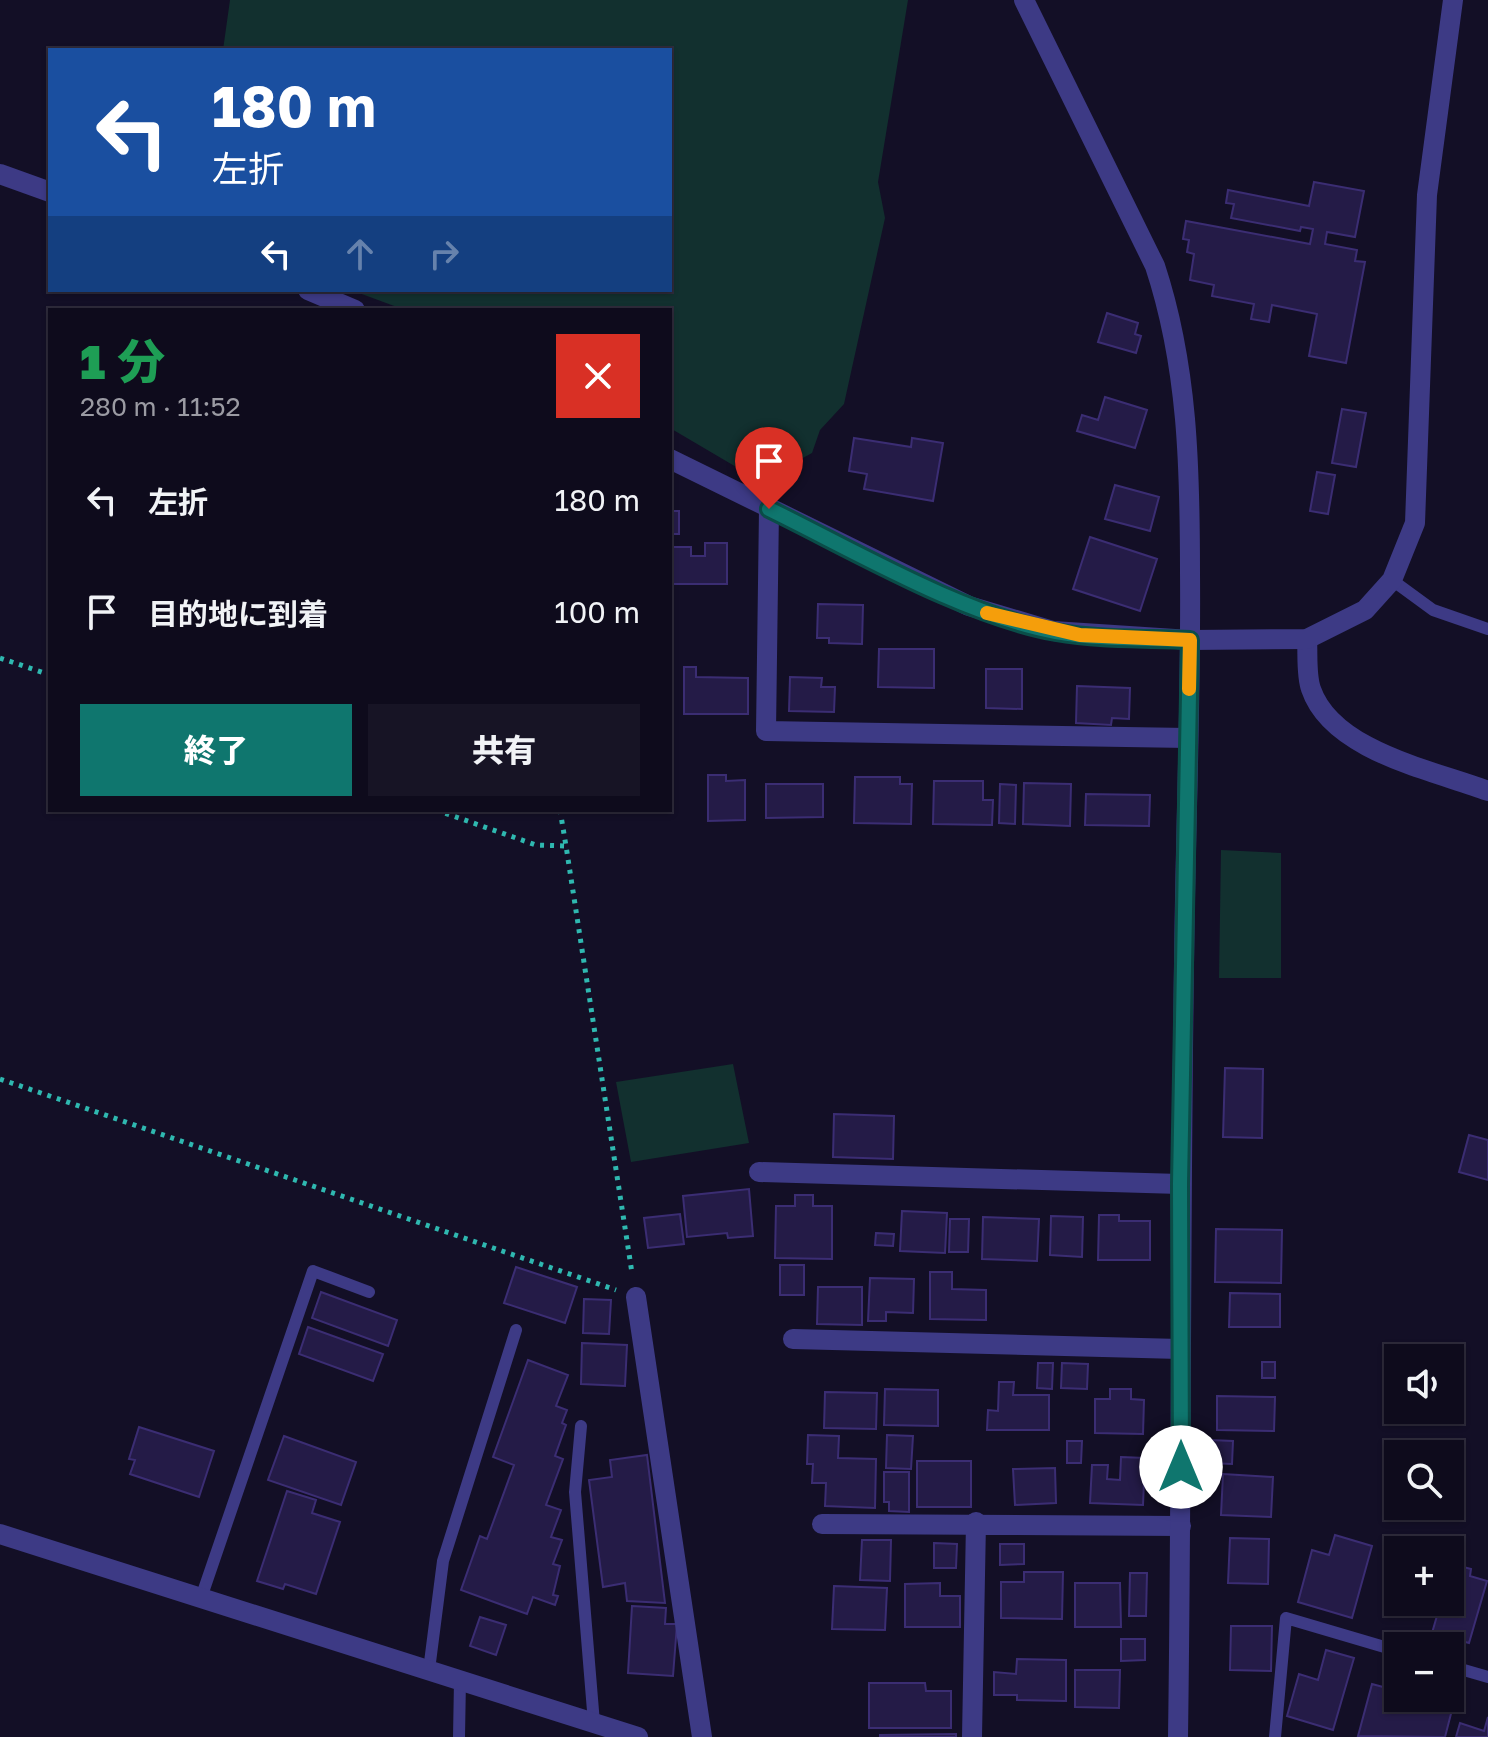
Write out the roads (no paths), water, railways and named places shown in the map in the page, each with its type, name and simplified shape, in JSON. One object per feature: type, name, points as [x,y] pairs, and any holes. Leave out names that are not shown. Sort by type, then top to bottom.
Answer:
[{"type":"street","points":[[1024,0],[1155,266],[1167,301],[1185,394],[1190,481],[1190,640],[1180,1184],[1178,1737]]},
{"type":"street","points":[[672,460],[969,606],[1006,620],[1080,635],[1190,640],[1307,639],[1365,610],[1392,580],[1415,523],[1427,195],[1453,0]]},
{"type":"street","points":[[0,174],[48,191]]},
{"type":"street","points":[[313,292],[350,308]]},
{"type":"street","points":[[769,509],[766,731],[1188,738]]},
{"type":"street","points":[[1307,639],[1310,687],[1337,729],[1360,743],[1488,791]]},
{"type":"street","points":[[759,1172],[1180,1184]]},
{"type":"street","points":[[636,1297],[702,1737]]},
{"type":"street","points":[[793,1339],[1180,1349]]},
{"type":"street","points":[[822,1524],[976,1522],[1181,1526]]},
{"type":"street","points":[[972,1737],[976,1522]]},
{"type":"street","points":[[0,1534],[638,1737]]},
{"type":"lane","points":[[1392,580],[1433,610],[1488,629]]},
{"type":"lane","points":[[201,1598],[313,1271],[369,1292]]},
{"type":"lane","points":[[429,1670],[443,1561],[516,1330]]},
{"type":"lane","points":[[581,1426],[575,1492],[594,1723]]},
{"type":"lane","points":[[1275,1737],[1286,1618],[1384,1647]]},
{"type":"lane","points":[[1464,1670],[1488,1677]]},
{"type":"lane","points":[[459,1737],[460,1680]]}]
